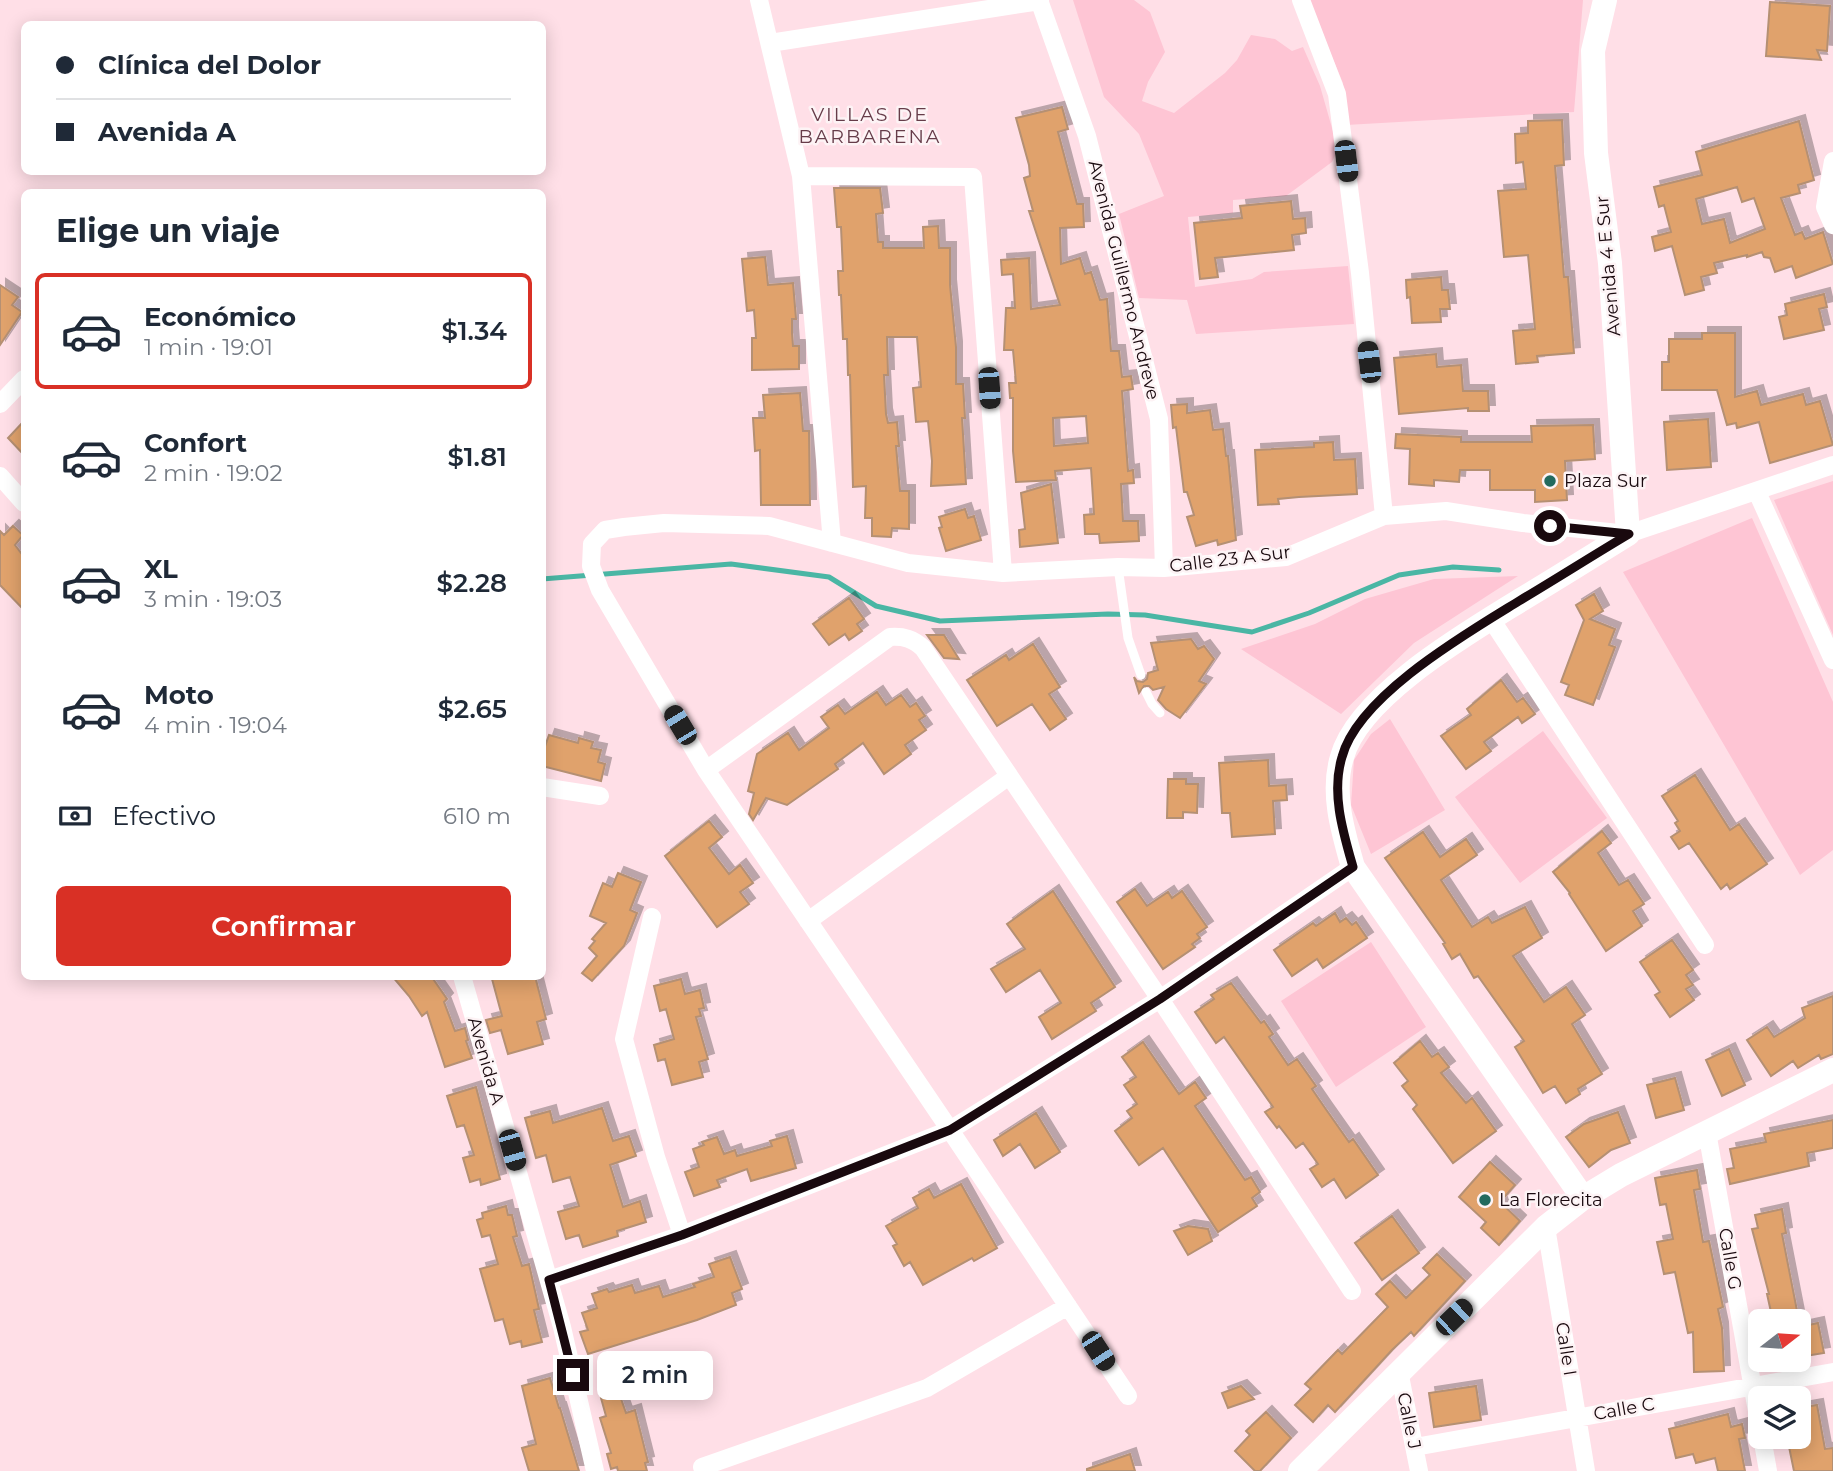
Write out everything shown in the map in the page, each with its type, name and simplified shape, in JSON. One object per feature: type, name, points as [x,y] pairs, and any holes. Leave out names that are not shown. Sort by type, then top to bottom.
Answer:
[{"type":"street","points":[[758,0],[801,176],[832,543]]},
{"type":"street","points":[[1301,0],[1337,94],[1360,273],[1384,516]]},
{"type":"street","name":"Avenida 4 E Sur","points":[[1605,0],[1593,51],[1596,153],[1610,263],[1629,534]]},
{"type":"street","points":[[770,43],[1040,1]]},
{"type":"street","name":"Avenida Guillermo Andreve","points":[[1040,1],[1087,136],[1159,419],[1164,568]]},
{"type":"street","points":[[1833,161],[1829,206],[1833,225]]},
{"type":"street","points":[[801,176],[973,177],[1003,573]]},
{"type":"street","points":[[0,404],[21,382]]},
{"type":"street","name":"Calle 23 A Sur","points":[[706,771],[600,590],[592,566],[592,544],[605,530],[664,523],[769,526],[908,563],[1003,573],[1118,567],[1164,568],[1286,557],[1384,516],[1446,511],[1523,523],[1629,534],[1833,465]]},
{"type":"street","points":[[0,476],[21,500]]},
{"type":"street","points":[[1757,492],[1833,660]]},
{"type":"street","points":[[1583,1198],[1353,867],[1342,826],[1337,785],[1342,756],[1356,727],[1397,685],[1452,643],[1629,534]]},
{"type":"street","points":[[1491,619],[1705,945]]},
{"type":"street","points":[[1128,1396],[706,771],[890,637],[908,638],[923,648],[1160,999],[1352,1291]]},
{"type":"street","points":[[808,921],[1009,776]]},
{"type":"street","points":[[546,788],[600,796]]},
{"type":"street","points":[[549,1280],[682,1235],[950,1130],[1160,999],[1353,867]]},
{"type":"street","points":[[652,917],[624,1039],[656,1157],[682,1235]]},
{"type":"street","name":"Avenida A","points":[[463,980],[562,1327],[595,1471]]},
{"type":"street","points":[[1300,1471],[1546,1227],[1583,1198],[1622,1175],[1833,1070]]},
{"type":"street","name":"Calle G","points":[[1707,1132],[1753,1386]]},
{"type":"street","name":"Calle I","points":[[1546,1227],[1586,1471]]},
{"type":"street","points":[[702,1467],[927,1388],[1068,1307]]},
{"type":"street","name":"Calle J","points":[[1399,1371],[1419,1471]]},
{"type":"street","name":"Calle C","points":[[1758,1386],[1833,1372]]},
{"type":"street","name":"Calle C","points":[[1415,1447],[1748,1388]]},
{"type":"street","points":[[1764,1449],[1768,1471]]},
{"type":"lane","points":[[1118,567],[1128,638],[1141,675]]},
{"type":"lane","points":[[1146,692],[1160,713]]},
{"type":"shaded area","points":[[1073,0],[1134,0],[1150,12],[1165,52],[1148,82],[1142,101],[1174,113],[1225,73],[1237,60],[1251,35],[1275,39],[1292,51],[1303,47],[1320,86],[1338,149],[1332,162],[1286,196],[1233,200],[1233,213],[1188,217],[1195,287],[1252,279],[1264,272],[1348,266],[1354,324],[1196,334],[1187,300],[1139,298],[1119,214],[1164,196],[1139,134],[1104,97]]},
{"type":"shaded area","points":[[1308,0],[1583,0],[1574,112],[1346,125],[1343,83]]},
{"type":"shaded area","points":[[1833,481],[1833,635],[1774,500]]},
{"type":"shaded area","points":[[1752,518],[1833,702],[1833,850],[1800,875],[1623,572]]},
{"type":"shaded area","points":[[1518,576],[1414,643],[1341,714],[1241,649],[1315,624],[1365,599],[1434,579]]},
{"type":"shaded area","points":[[1390,719],[1445,810],[1371,854],[1351,805],[1354,760],[1371,734]]},
{"type":"shaded area","points":[[1543,731],[1607,818],[1520,883],[1455,797]]},
{"type":"shaded area","points":[[1371,942],[1426,1027],[1336,1087],[1281,1001]]},
{"type":"building","points":[[1770,2],[1830,6],[1827,51],[1817,50],[1821,60],[1766,56]]},
{"type":"building","points":[[1062,107],[1068,129],[1058,132],[1077,204],[1083,204],[1084,227],[1060,228],[1061,264],[1080,258],[1085,274],[1091,272],[1100,300],[1107,299],[1111,351],[1119,351],[1122,377],[1131,376],[1133,389],[1122,391],[1128,471],[1133,470],[1134,483],[1121,484],[1123,521],[1138,521],[1139,541],[1100,543],[1099,534],[1085,534],[1084,515],[1094,514],[1091,468],[1055,471],[1056,480],[1016,482],[1013,398],[1010,398],[1009,383],[1016,383],[1013,350],[1004,350],[1006,308],[1015,308],[1013,274],[1002,275],[1001,260],[1029,258],[1031,309],[1060,305],[1029,211],[1033,211],[1024,178],[1030,176],[1029,165],[1016,118]],"holes":[[[1086,416],[1088,443],[1054,446],[1053,418]]]},
{"type":"building","points":[[1562,120],[1564,165],[1555,166],[1564,277],[1568,277],[1574,353],[1537,356],[1538,362],[1516,364],[1513,331],[1535,329],[1528,255],[1504,257],[1498,191],[1526,189],[1523,162],[1516,163],[1515,134],[1528,133],[1528,121]]},
{"type":"building","points":[[1799,121],[1814,180],[1798,185],[1800,193],[1781,198],[1795,235],[1802,232],[1805,239],[1823,232],[1833,264],[1796,278],[1792,266],[1775,272],[1770,258],[1764,257],[1762,252],[1747,255],[1714,263],[1717,273],[1701,277],[1704,290],[1685,295],[1672,246],[1655,251],[1652,237],[1671,232],[1664,205],[1659,207],[1654,187],[1702,175],[1696,152]],"holes":[[[1737,187],[1742,202],[1754,198],[1765,229],[1730,243],[1724,219],[1702,224],[1696,199]]]},
{"type":"building","points":[[834,188],[880,188],[883,213],[876,214],[878,242],[883,242],[883,248],[924,248],[923,227],[938,226],[939,248],[950,248],[956,384],[963,384],[966,484],[931,486],[932,461],[928,421],[916,422],[913,388],[921,387],[917,337],[887,337],[888,375],[884,375],[886,414],[888,423],[897,422],[900,491],[909,491],[909,529],[892,528],[891,537],[872,536],[872,518],[865,518],[866,486],[853,487],[850,375],[839,295],[838,271],[843,271],[841,227],[837,227]]},
{"type":"building","points":[[1291,201],[1293,219],[1305,218],[1306,233],[1292,235],[1294,250],[1215,258],[1218,277],[1200,279],[1194,223],[1242,218],[1240,206]]},
{"type":"building","points":[[765,257],[768,285],[793,283],[796,319],[792,319],[792,333],[793,346],[799,346],[799,369],[752,370],[752,338],[756,338],[754,310],[747,311],[742,259]]},
{"type":"building","points":[[1441,277],[1442,290],[1448,290],[1450,309],[1440,309],[1441,322],[1412,323],[1406,280]]},
{"type":"building","points":[[0,285],[18,297],[12,305],[21,314],[0,345]]},
{"type":"building","points":[[1824,294],[1827,307],[1819,309],[1824,330],[1784,339],[1779,317],[1787,315],[1785,304]]},
{"type":"building","points":[[1702,333],[1735,333],[1735,397],[1757,391],[1761,405],[1803,394],[1806,405],[1820,401],[1833,445],[1770,463],[1759,422],[1737,428],[1736,423],[1727,425],[1717,390],[1662,390],[1662,362],[1669,362],[1669,339],[1702,339]]},
{"type":"building","points":[[1436,354],[1437,367],[1461,365],[1463,391],[1488,391],[1489,411],[1468,411],[1468,408],[1399,414],[1394,358]]},
{"type":"building","points":[[800,393],[803,431],[809,431],[810,505],[761,505],[760,450],[755,451],[753,418],[765,418],[763,395]]},
{"type":"building","points":[[1187,404],[1187,413],[1210,410],[1213,430],[1223,429],[1236,540],[1218,545],[1217,540],[1196,546],[1187,517],[1194,515],[1187,492],[1184,492],[1171,405]]},
{"type":"building","points":[[1708,419],[1711,467],[1667,470],[1664,422]]},
{"type":"building","points":[[21,424],[21,452],[8,438]]},
{"type":"building","points":[[1593,425],[1595,459],[1565,461],[1567,500],[1535,502],[1535,490],[1490,490],[1490,470],[1460,470],[1459,482],[1434,480],[1434,486],[1409,484],[1410,449],[1395,448],[1396,434],[1461,437],[1461,442],[1532,442],[1531,426]]},
{"type":"building","points":[[1333,442],[1334,460],[1355,459],[1357,494],[1278,499],[1279,504],[1258,505],[1255,450],[1314,447],[1314,443]]},
{"type":"building","points":[[1051,484],[1058,543],[1020,547],[1019,530],[1025,529],[1021,493]]},
{"type":"building","points":[[965,509],[968,518],[974,516],[981,540],[946,551],[939,528],[942,527],[939,517]]},
{"type":"building","points":[[13,526],[21,533],[15,545],[21,553],[21,607],[0,585],[0,531],[4,535]]},
{"type":"building","points":[[1594,594],[1603,611],[1590,619],[1615,629],[1609,645],[1615,647],[1593,705],[1565,695],[1569,685],[1561,682],[1584,620],[1576,605]]},
{"type":"building","points":[[849,598],[864,619],[857,624],[862,631],[849,640],[845,634],[829,645],[813,624]]},
{"type":"building","points":[[927,635],[944,635],[959,659],[944,658]]},
{"type":"building","points":[[1191,639],[1198,649],[1204,646],[1214,659],[1199,681],[1206,684],[1180,718],[1158,700],[1164,687],[1153,690],[1144,686],[1139,693],[1134,677],[1143,682],[1148,673],[1158,670],[1151,643]]},
{"type":"building","points":[[1033,644],[1060,687],[1049,694],[1066,719],[1050,730],[1032,704],[997,726],[967,680],[1006,655],[1009,660]]},
{"type":"building","points":[[1501,680],[1517,702],[1523,698],[1535,714],[1522,723],[1518,717],[1484,742],[1491,751],[1466,769],[1441,736],[1471,715],[1467,709]]},
{"type":"building","points":[[877,692],[886,705],[901,695],[910,707],[916,703],[925,716],[919,720],[926,730],[905,745],[911,754],[884,774],[863,743],[835,764],[838,769],[787,805],[766,798],[753,820],[749,814],[754,793],[748,791],[757,754],[788,733],[799,750],[829,728],[821,717],[838,705],[845,714]]},
{"type":"building","points":[[549,735],[578,743],[579,738],[593,742],[591,748],[601,750],[598,762],[605,764],[601,781],[546,767],[546,744]]},
{"type":"building","points":[[1268,760],[1269,786],[1286,785],[1287,800],[1273,801],[1275,834],[1232,837],[1230,813],[1222,813],[1219,763]]},
{"type":"building","points":[[1695,775],[1730,830],[1739,824],[1767,864],[1730,889],[1727,884],[1721,889],[1689,843],[1679,849],[1671,837],[1680,831],[1675,823],[1678,821],[1662,796]]},
{"type":"building","points":[[1168,779],[1186,779],[1186,784],[1198,784],[1197,813],[1183,812],[1183,818],[1167,818]]},
{"type":"building","points":[[709,821],[722,837],[709,848],[729,874],[740,865],[753,883],[740,892],[749,904],[717,927],[665,856]]},
{"type":"building","points":[[1602,831],[1611,843],[1598,853],[1619,885],[1628,880],[1644,904],[1633,911],[1642,926],[1606,951],[1570,893],[1553,872]]},
{"type":"building","points":[[1423,832],[1440,857],[1466,839],[1477,855],[1441,880],[1472,927],[1488,917],[1492,923],[1525,907],[1542,938],[1513,956],[1544,1002],[1566,987],[1585,1015],[1572,1024],[1602,1074],[1578,1089],[1580,1094],[1566,1103],[1555,1086],[1543,1093],[1515,1047],[1524,1041],[1478,976],[1474,978],[1460,954],[1452,959],[1443,944],[1445,943],[1385,858]]},
{"type":"building","points":[[618,873],[641,882],[630,910],[637,913],[624,946],[592,981],[582,973],[597,956],[589,948],[595,941],[592,939],[606,923],[590,916],[603,883],[612,887]]},
{"type":"building","points":[[1135,889],[1147,906],[1168,892],[1172,898],[1182,891],[1207,927],[1197,934],[1200,938],[1192,944],[1195,947],[1163,969],[1117,902]]},
{"type":"building","points":[[1053,891],[1115,987],[1091,1003],[1096,1011],[1052,1039],[1039,1017],[1061,1003],[1040,970],[1006,992],[991,969],[1025,949],[1007,924]]},
{"type":"building","points":[[1335,913],[1340,922],[1346,918],[1352,925],[1356,922],[1367,938],[1323,968],[1317,959],[1292,976],[1274,950],[1313,923],[1316,926]]},
{"type":"building","points":[[1672,940],[1693,970],[1686,975],[1693,985],[1686,989],[1694,1000],[1670,1017],[1655,995],[1660,992],[1640,962]]},
{"type":"building","points":[[681,979],[685,994],[700,990],[704,1008],[699,1009],[701,1016],[696,1017],[708,1059],[699,1062],[703,1077],[672,1085],[665,1059],[658,1061],[654,1045],[674,1039],[666,1009],[660,1011],[654,986]]},
{"type":"building","points":[[395,980],[434,980],[447,999],[444,1002],[455,1031],[465,1028],[472,1058],[445,1067],[427,1012],[422,1016]]},
{"type":"building","points":[[492,980],[536,980],[546,1019],[537,1022],[543,1044],[508,1054],[501,1030],[490,1033],[486,1020],[502,1016]]},
{"type":"building","points":[[1231,983],[1261,1023],[1264,1021],[1273,1034],[1269,1037],[1288,1065],[1297,1059],[1316,1086],[1312,1089],[1325,1108],[1349,1142],[1353,1139],[1378,1175],[1346,1198],[1334,1179],[1322,1187],[1310,1169],[1318,1164],[1303,1143],[1296,1148],[1279,1126],[1277,1128],[1265,1112],[1273,1107],[1224,1037],[1216,1043],[1195,1012],[1214,999],[1211,995]]},
{"type":"building","points":[[1833,996],[1833,1054],[1821,1059],[1819,1055],[1798,1068],[1793,1061],[1771,1076],[1747,1040],[1767,1027],[1774,1037],[1805,1018],[1802,1008]]},
{"type":"building","points":[[1420,1041],[1432,1057],[1438,1053],[1449,1067],[1441,1073],[1466,1103],[1472,1098],[1496,1131],[1453,1163],[1413,1109],[1417,1105],[1402,1086],[1408,1081],[1394,1063]]},
{"type":"building","points":[[1143,1042],[1179,1094],[1195,1082],[1206,1098],[1195,1106],[1245,1180],[1251,1177],[1260,1192],[1252,1198],[1257,1206],[1218,1232],[1163,1148],[1139,1165],[1115,1131],[1132,1118],[1127,1111],[1137,1104],[1124,1085],[1136,1077],[1122,1057]]},
{"type":"building","points":[[1729,1049],[1745,1085],[1722,1096],[1706,1060]]},
{"type":"building","points":[[1675,1078],[1684,1110],[1656,1118],[1647,1085]]},
{"type":"building","points":[[476,1087],[500,1179],[481,1185],[480,1179],[470,1182],[463,1158],[474,1155],[464,1125],[457,1127],[447,1096]]},
{"type":"building","points":[[602,1108],[613,1141],[629,1136],[636,1156],[610,1165],[623,1207],[640,1201],[646,1222],[617,1231],[618,1236],[583,1247],[579,1235],[566,1239],[558,1212],[579,1206],[570,1177],[553,1182],[546,1155],[536,1158],[525,1118],[550,1111],[553,1123]]},
{"type":"building","points":[[1618,1112],[1630,1143],[1611,1150],[1589,1167],[1566,1137],[1584,1124]]},
{"type":"building","points":[[1036,1113],[1060,1152],[1035,1168],[1020,1144],[1003,1156],[994,1140]]},
{"type":"building","points":[[1833,1120],[1833,1148],[1807,1153],[1809,1166],[1730,1184],[1727,1169],[1734,1168],[1730,1149],[1766,1142],[1764,1134]]},
{"type":"building","points":[[787,1136],[796,1168],[751,1181],[747,1169],[717,1180],[720,1187],[694,1196],[685,1172],[699,1167],[693,1149],[704,1145],[702,1142],[717,1137],[724,1154],[735,1150],[737,1156],[772,1146],[770,1141]]},
{"type":"building","points":[[1490,1162],[1515,1185],[1500,1202],[1520,1221],[1499,1245],[1481,1228],[1486,1222],[1459,1197]]},
{"type":"building","points":[[1697,1170],[1700,1189],[1694,1190],[1703,1242],[1709,1241],[1723,1307],[1718,1309],[1722,1328],[1724,1371],[1694,1372],[1693,1332],[1688,1333],[1675,1272],[1664,1274],[1657,1242],[1673,1239],[1666,1204],[1660,1205],[1655,1178]]},
{"type":"building","points":[[961,1184],[997,1248],[974,1261],[972,1258],[923,1285],[910,1262],[904,1266],[893,1246],[897,1244],[886,1226],[918,1208],[913,1198],[929,1189],[934,1198]]},
{"type":"building","points":[[506,1206],[508,1215],[512,1215],[517,1236],[513,1237],[522,1266],[529,1264],[539,1309],[534,1310],[542,1342],[522,1347],[521,1341],[510,1344],[503,1319],[495,1321],[480,1269],[498,1264],[490,1235],[482,1237],[477,1220],[483,1218],[482,1213]]},
{"type":"building","points":[[1782,1209],[1786,1233],[1782,1234],[1797,1309],[1770,1309],[1752,1229],[1758,1228],[1755,1215]]},
{"type":"building","points":[[1392,1216],[1419,1253],[1382,1280],[1355,1243]]},
{"type":"building","points":[[1188,1226],[1208,1229],[1212,1241],[1188,1255],[1174,1231]]},
{"type":"building","points":[[1437,1254],[1465,1281],[1414,1336],[1411,1332],[1392,1350],[1335,1412],[1328,1405],[1313,1422],[1295,1405],[1311,1389],[1305,1384],[1338,1350],[1342,1354],[1388,1307],[1376,1294],[1390,1281],[1406,1298],[1430,1275],[1423,1268]]},
{"type":"building","points":[[730,1257],[742,1289],[732,1293],[736,1305],[588,1354],[580,1332],[588,1330],[582,1313],[597,1308],[592,1294],[632,1285],[635,1293],[659,1286],[663,1297],[695,1287],[693,1284],[714,1277],[709,1264]]},
{"type":"building","points":[[1818,1323],[1824,1353],[1811,1355],[1811,1324]]},
{"type":"building","points":[[550,1378],[579,1471],[529,1471],[522,1448],[536,1444],[522,1386]]},
{"type":"building","points":[[1241,1386],[1254,1399],[1228,1408],[1222,1393]]},
{"type":"building","points":[[1476,1386],[1481,1420],[1434,1427],[1429,1393]]},
{"type":"building","points":[[619,1393],[626,1413],[635,1410],[648,1462],[645,1463],[647,1471],[618,1471],[617,1467],[611,1469],[607,1454],[611,1453],[600,1418],[606,1416],[601,1398]]},
{"type":"building","points":[[1817,1405],[1825,1449],[1833,1448],[1833,1471],[1794,1471],[1789,1449],[1811,1449],[1811,1406]]},
{"type":"building","points":[[1266,1412],[1291,1438],[1260,1471],[1255,1471],[1235,1451],[1250,1435],[1246,1431]]},
{"type":"building","points":[[1728,1414],[1731,1427],[1742,1424],[1745,1438],[1739,1439],[1745,1471],[1718,1471],[1715,1458],[1696,1463],[1693,1454],[1676,1458],[1669,1429]]},
{"type":"building","points":[[1130,1454],[1135,1471],[1087,1471],[1087,1469]]},
{"type":"waterway","points":[[546,579],[731,564],[829,577],[876,606],[940,621],[1145,615],[1252,632],[1309,613],[1399,575],[1453,567],[1499,570]]},
{"type":"place","name":"Plaza Sur","points":[[1550,481]]},
{"type":"place","name":"La Florecita","points":[[1485,1200]]},
{"type":"district","name":"VILLAS DE BARBARENA","points":[[870,125]]},
{"type":"route","points":[[573,1375],[549,1280],[682,1235],[950,1130],[1160,999],[1353,867],[1342,826],[1337,785],[1342,756],[1356,727],[1397,685],[1452,643],[1629,534],[1550,526]]}]
